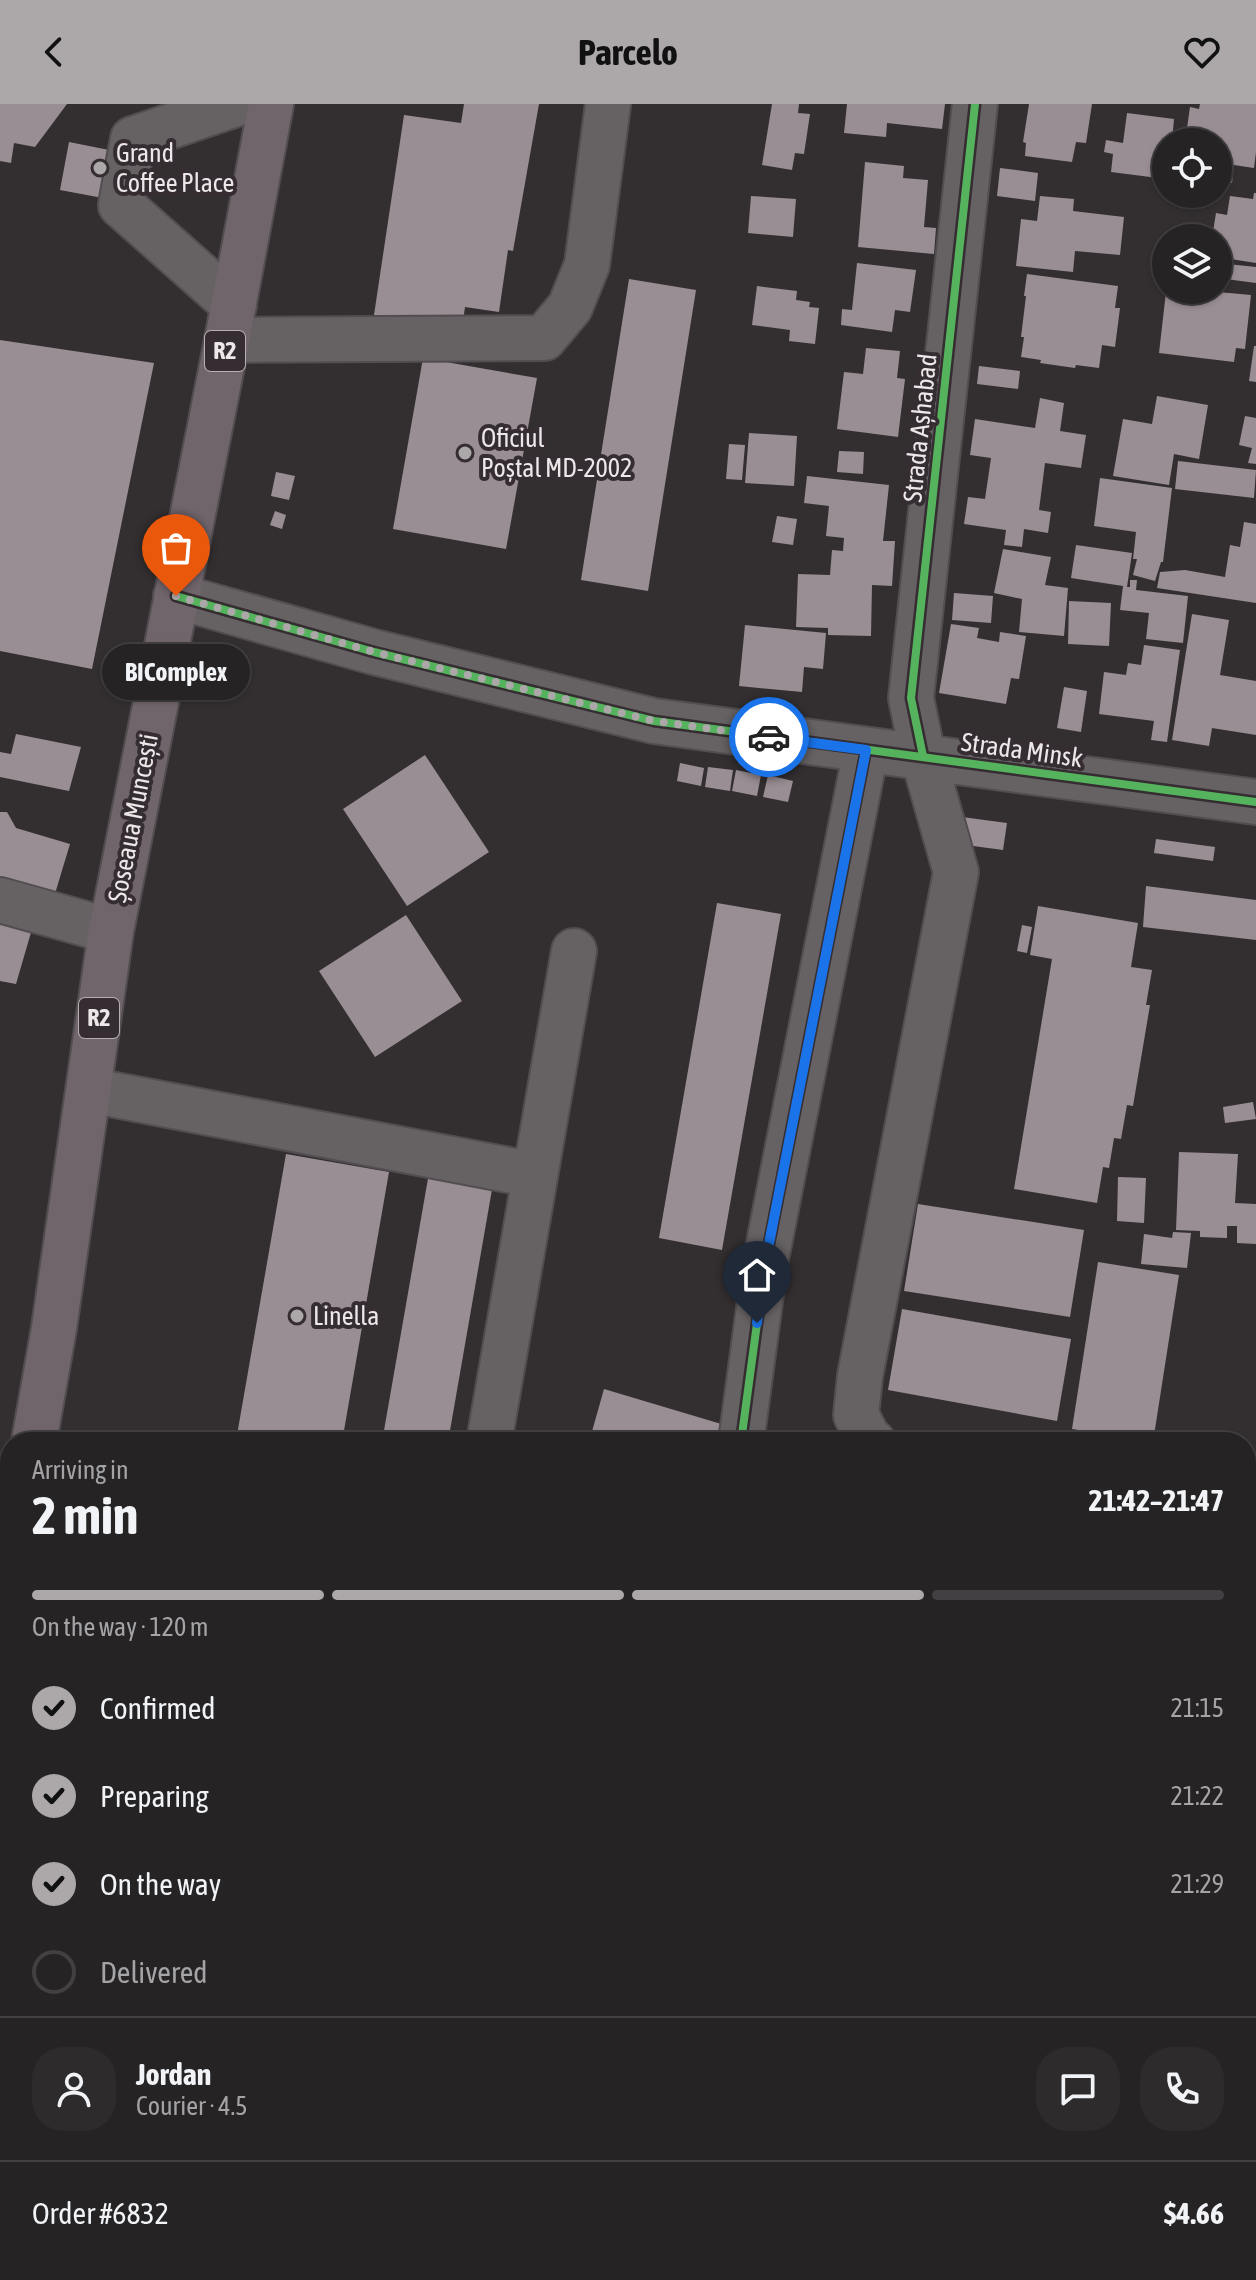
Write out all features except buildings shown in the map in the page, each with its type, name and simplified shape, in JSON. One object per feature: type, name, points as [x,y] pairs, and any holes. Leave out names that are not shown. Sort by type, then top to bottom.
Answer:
[{"type":"main road","name":"Șoseaua Muncești","points":[[36,1432],[54,1328],[111,931],[271,104]]},
{"type":"street","points":[[236,104],[133,139],[121,205],[230,323],[544,338],[570,307],[587,265],[608,104]]},
{"type":"street","name":"Strada Așhabad","points":[[865,1432],[856,1415],[860,1376],[956,872],[923,756],[911,698],[975,104]]},
{"type":"street","name":"Strada Minsk","points":[[176,596],[374,652],[654,721],[1256,802]]},
{"type":"street","points":[[742,1432],[765,1264],[866,750]]},
{"type":"street","points":[[0,900],[111,931]]},
{"type":"street","points":[[491,1432],[574,951]]},
{"type":"street","points":[[89,1090],[535,1175]]},
{"type":"cycle path","points":[[923,756],[911,698],[975,104]]},
{"type":"cycle path","points":[[176,596],[374,652],[654,721],[1256,802]]},
{"type":"cycle path","points":[[742,1432],[765,1264],[866,750]]},
{"type":"way so far","points":[[176,596],[374,652],[654,721],[769,737]]},
{"type":"place","name":"Grand Coffee Place","points":[[100,168]]},
{"type":"place","name":"Oficiul Poștal MD-2002","points":[[465,453]]},
{"type":"place","name":"BIComplex","points":[[176,596]]},
{"type":"place","name":"Linella","points":[[297,1316]]},
{"type":"route","points":[[757,1323],[765,1264],[866,750],[769,737]]}]
